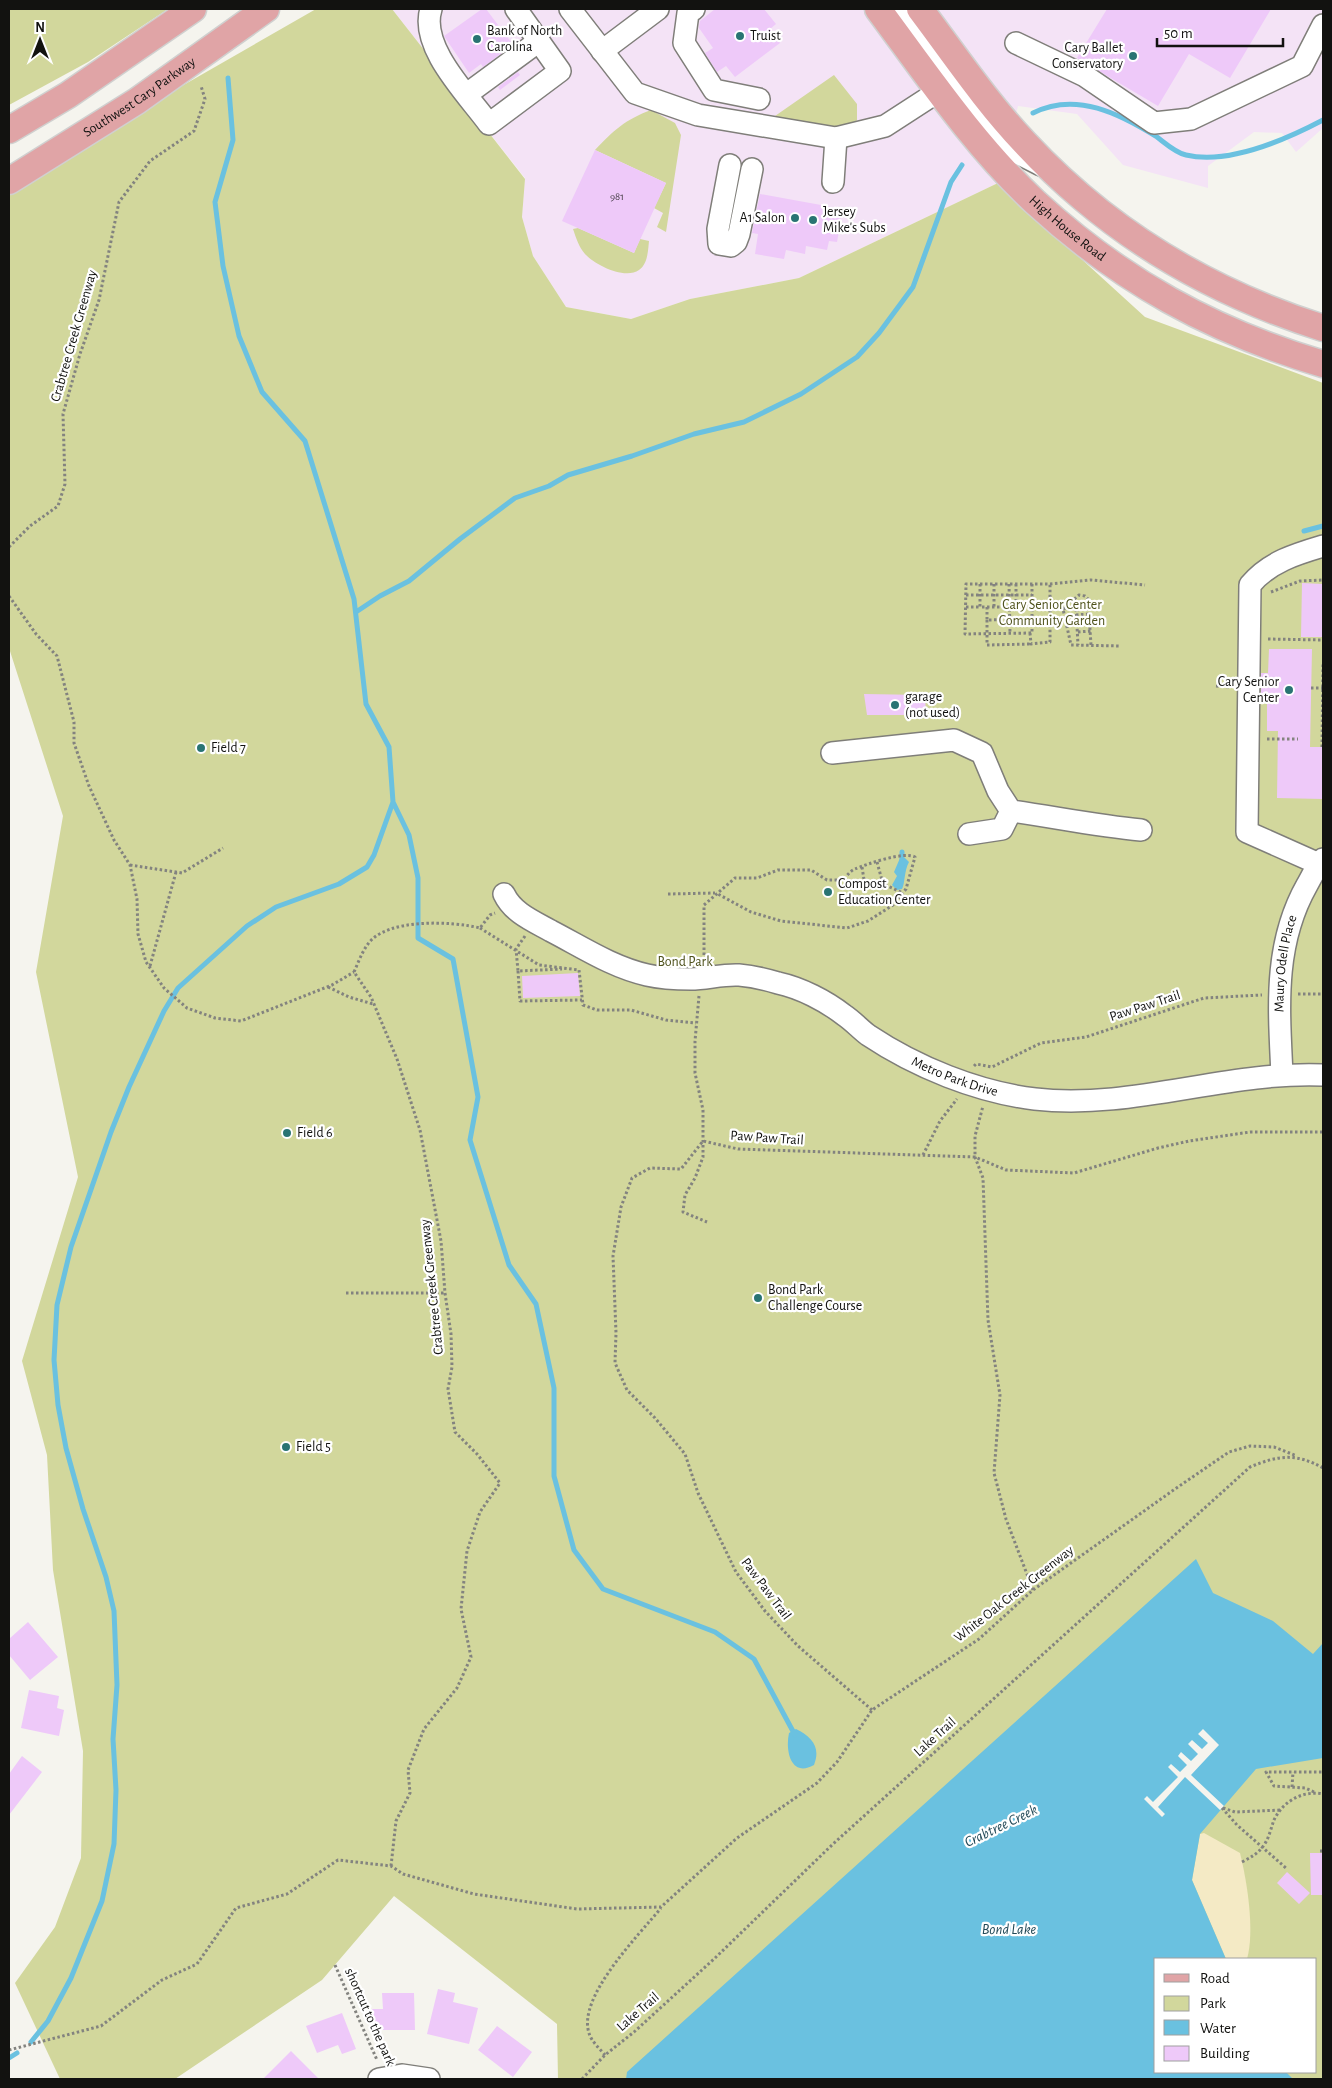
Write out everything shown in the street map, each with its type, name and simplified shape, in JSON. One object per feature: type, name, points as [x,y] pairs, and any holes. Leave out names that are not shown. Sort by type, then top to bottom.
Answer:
[{"type":"main road","points":[[9,130],[68,95],[194,9]]},
{"type":"main road","name":"Southwest Cary Parkway","points":[[9,181],[137,102],[266,9]]},
{"type":"main road","name":"High House Road","points":[[878,9],[974,136],[1035,202],[1098,255],[1167,301],[1237,334],[1323,364]]},
{"type":"main road","points":[[920,9],[969,75],[1024,142],[1090,206],[1151,250],[1216,286],[1323,328]]},
{"type":"street","points":[[431,9],[429,16],[438,57],[489,124],[560,72],[516,9]]},
{"type":"street","points":[[570,9],[635,93],[698,116],[836,138],[885,126],[939,90],[956,88],[1006,147],[1052,171]]},
{"type":"street","points":[[602,51],[658,9]]},
{"type":"street","points":[[694,9],[688,12],[684,43],[714,90],[758,99]]},
{"type":"street","points":[[894,9],[940,70],[969,75]]},
{"type":"street","points":[[1016,43],[1085,76],[1154,123],[1191,119],[1302,66],[1323,25]]},
{"type":"street","points":[[466,94],[539,42]]},
{"type":"street","points":[[833,182],[836,138]]},
{"type":"street","points":[[730,165],[718,229],[719,244],[731,246],[736,242],[758,170]]},
{"type":"street","points":[[1321,862],[1247,832],[1258,590],[1267,568],[1288,558],[1323,546]]},
{"type":"street","points":[[832,752],[954,740],[982,753],[998,791],[1010,811]]},
{"type":"street","points":[[1010,811],[1055,817],[1098,826],[1141,830]]},
{"type":"street","points":[[969,834],[1002,829],[1010,811]]},
{"type":"street","name":"Maury Odell Place","points":[[1282,1075],[1279,993],[1282,953],[1294,907],[1321,862]]},
{"type":"street","name":"Metro Park Drive","points":[[507,900],[535,923],[581,949],[647,975],[692,979],[738,975],[779,983],[810,994],[843,1014],[866,1033],[894,1051],[963,1090],[1034,1099],[1069,1101],[1145,1096],[1282,1075],[1323,1075]]},
{"type":"street","points":[[382,2078],[402,2075],[429,2079]]},
{"type":"path","name":"Crabtree Creek Greenway","points":[[9,547],[30,526],[58,506],[65,484],[64,414],[80,354],[99,300],[119,202],[150,162],[194,131],[205,100],[201,86]]},
{"type":"path","points":[[1030,633],[965,634],[966,584],[1050,584],[1091,580],[1145,585]]},
{"type":"path","points":[[1258,590],[1300,581],[1323,580]]},
{"type":"path","points":[[980,584],[980,607]]},
{"type":"path","points":[[994,584],[994,607]]},
{"type":"path","points":[[1009,584],[1010,634]]},
{"type":"path","points":[[1016,584],[1016,607]]},
{"type":"path","points":[[1031,644],[1032,584]]},
{"type":"path","points":[[987,607],[988,645],[1050,642],[1050,584]]},
{"type":"path","points":[[966,595],[1032,595]]},
{"type":"path","points":[[1063,609],[1079,595],[1085,596],[1088,602],[1092,645]]},
{"type":"path","points":[[9,596],[36,634],[57,656],[74,722],[74,743],[89,786],[114,840],[130,865],[137,899],[138,934],[146,962],[164,988],[187,1008],[215,1018],[241,1022],[327,987],[354,972],[368,943],[386,930],[407,925],[462,923],[480,928],[539,965],[579,970],[583,1006],[598,1010],[631,1010],[666,1020],[696,1023]]},
{"type":"path","points":[[1078,645],[1076,604],[1088,602]]},
{"type":"path","points":[[966,607],[1032,607]]},
{"type":"path","points":[[1050,609],[1089,609]]},
{"type":"path","points":[[1063,609],[1071,645],[1120,646]]},
{"type":"path","points":[[1076,615],[1089,614]]},
{"type":"path","points":[[987,620],[1032,619]]},
{"type":"path","points":[[1066,621],[1090,620]]},
{"type":"path","points":[[1078,632],[1090,631]]},
{"type":"path","points":[[1261,639],[1323,640]]},
{"type":"path","points":[[1322,747],[1323,662]]},
{"type":"path","points":[[1216,686],[1237,687]]},
{"type":"path","points":[[1311,688],[1322,688]]},
{"type":"path","points":[[1258,740],[1298,739]]},
{"type":"path","points":[[130,865],[182,873],[223,848]]},
{"type":"path","points":[[668,894],[716,893],[751,912],[781,921],[847,928],[880,914],[893,905],[903,893],[915,857],[911,854],[900,855],[877,862],[853,870],[843,880],[827,880],[811,870],[778,870],[757,878],[735,878],[716,893],[704,905],[704,956],[696,1023],[695,1073],[704,1110],[703,1158],[696,1178],[684,1195],[683,1212],[707,1222]]},
{"type":"path","points":[[877,862],[883,884],[903,893]]},
{"type":"path","points":[[862,867],[866,886]]},
{"type":"path","points":[[150,966],[176,872]]},
{"type":"path","points":[[480,928],[507,900]]},
{"type":"path","points":[[516,949],[520,1001],[582,1000]]},
{"type":"path","points":[[518,971],[574,968]]},
{"type":"path","name":"Crabtree Creek Greenway","points":[[354,972],[374,1004],[397,1059],[420,1130],[441,1241],[445,1293],[451,1334],[452,1368],[448,1389],[455,1432],[477,1454],[500,1483],[480,1512],[466,1551],[461,1609],[471,1657],[457,1688],[424,1729],[408,1770],[410,1793],[396,1821],[391,1866]]},
{"type":"path","points":[[327,987],[349,997],[374,1004]]},
{"type":"path","name":"Paw Paw Trail","points":[[963,1090],[976,1064],[992,1067],[1041,1043],[1086,1038],[1204,998],[1279,993],[1323,994]]},
{"type":"path","points":[[923,1155],[940,1121],[963,1090]]},
{"type":"path","points":[[984,1102],[975,1136],[975,1158],[983,1178],[988,1320],[1000,1395],[994,1473],[1006,1520],[1033,1590]]},
{"type":"path","name":"Paw Paw Trail","points":[[872,1710],[798,1646],[765,1611],[736,1572],[698,1492],[684,1454],[655,1418],[627,1390],[615,1363],[614,1256],[621,1207],[632,1178],[650,1168],[681,1169],[704,1141],[738,1149],[975,1158],[1006,1170],[1074,1174],[1158,1148],[1190,1142],[1250,1132],[1323,1132]]},
{"type":"path","points":[[346,1293],[445,1293]]},
{"type":"path","name":"White Oak Creek Greenway","points":[[605,2055],[589,2035],[587,2013],[606,1974],[661,1907],[737,1838],[817,1783],[837,1762],[872,1710],[979,1639],[1033,1590],[1228,1452],[1250,1446],[1274,1447],[1297,1456]]},
{"type":"path","points":[[1297,1456],[1323,1468]]},
{"type":"path","name":"Lake Trail","points":[[582,2079],[605,2055],[634,2032],[833,1844],[1250,1467],[1266,1461],[1297,1456]]},
{"type":"path","points":[[1314,1793],[1305,1788],[1274,1786],[1266,1772],[1323,1772]]},
{"type":"path","points":[[1292,1772],[1292,1787]]},
{"type":"path","points":[[1242,1862],[1257,1854],[1275,1817],[1294,1798],[1314,1793],[1323,1794]]},
{"type":"path","points":[[1282,1810],[1235,1812],[1222,1808],[1286,1868]]},
{"type":"path","points":[[9,2050],[101,2026],[162,1980],[197,1964],[236,1908],[287,1894],[338,1860],[391,1866],[403,1874],[474,1894],[577,1909],[661,1907]]},
{"type":"path","name":"shortcut to the park","points":[[335,1965],[382,2078]]},
{"type":"shaded area","points":[[392,9],[1323,9],[1323,128],[1296,152],[1282,133],[1254,132],[1208,166],[1208,188],[1123,165],[1077,114],[1018,106],[998,183],[799,278],[690,299],[631,319],[566,307],[533,256],[522,217],[525,178]]},
{"type":"green space","points":[[9,9],[168,9],[88,62],[9,105]]},
{"type":"green space","name":"Bond Park","points":[[316,9],[392,9],[525,179],[522,217],[533,256],[566,307],[631,319],[690,299],[799,278],[998,183],[1145,317],[1323,383],[1323,2079],[558,2079],[557,2024],[394,1896],[322,1980],[175,2079],[60,2079],[15,1983],[55,1927],[81,1858],[83,1751],[53,1570],[47,1455],[22,1361],[78,1177],[36,972],[63,816],[9,648],[9,185]]},
{"type":"green space","points":[[834,75],[857,104],[857,120],[850,128],[841,129],[778,120],[775,116]]},
{"type":"green space","points":[[651,110],[675,123],[681,135],[666,232],[657,227],[663,213],[654,208],[666,183],[595,150],[620,126],[634,117]]},
{"type":"green space","points":[[578,228],[634,253],[640,239],[649,241],[644,264],[633,273],[618,272],[603,267],[585,254],[581,248],[573,229]]},
{"type":"sand","points":[[1204,1833],[1240,1853],[1250,1921],[1247,1958],[1226,1958],[1192,1880],[1200,1834]]},
{"type":"water","points":[[900,858],[905,858],[909,862],[903,887],[897,890],[892,885],[897,876],[894,872]]},
{"type":"water","name":"Bond Lake","points":[[1196,1559],[1213,1593],[1273,1621],[1313,1654],[1323,1643],[1323,1758],[1256,1769],[1200,1834],[1192,1880],[1226,1958],[1154,1958],[1154,2073],[1287,2073],[1293,2079],[626,2079],[627,2072]]},
{"type":"water","points":[[796,1729],[807,1735],[816,1748],[814,1765],[806,1768],[800,1768],[795,1765],[791,1761],[789,1754],[789,1733]]},
{"type":"pier","points":[[1203,1729],[1219,1745],[1191,1775],[1224,1806],[1220,1810],[1185,1777],[1158,1807],[1165,1814],[1162,1817],[1144,1799],[1147,1796],[1153,1802],[1178,1777],[1168,1767],[1171,1764],[1180,1772],[1187,1765],[1178,1756],[1181,1752],[1191,1761],[1198,1754],[1188,1744],[1192,1740],[1202,1749],[1208,1743],[1198,1734]]},
{"type":"building","name":"Bank of North Carolina","points":[[482,9],[486,9],[511,42],[501,49],[503,52],[483,67],[481,64],[469,73],[444,36]]},
{"type":"building","name":"Truist","points":[[715,9],[764,9],[776,24],[770,29],[780,43],[735,77],[726,66],[717,72],[705,53],[713,48],[699,28],[700,21]]},
{"type":"building","points":[[1107,9],[1271,9],[1230,78],[1189,54],[1158,106],[1077,58]]},
{"type":"building","points":[[518,72],[520,75],[500,90],[498,87]]},
{"type":"building","points":[[595,150],[666,183],[634,253],[562,221]]},
{"type":"building","points":[[760,194],[843,209],[837,242],[829,241],[827,250],[806,246],[805,254],[786,250],[784,259],[755,254],[758,234],[752,233]]},
{"type":"building","points":[[1302,583],[1323,584],[1323,637],[1301,637]]},
{"type":"building","points":[[1269,649],[1312,649],[1310,747],[1323,747],[1323,799],[1277,798],[1278,731],[1267,731],[1267,698],[1261,698],[1261,673],[1268,673]]},
{"type":"building","name":"garage (not used)","points":[[864,694],[925,695],[926,715],[867,715]]},
{"type":"building","points":[[578,973],[580,996],[523,998],[522,976]]},
{"type":"building","points":[[28,1622],[58,1657],[30,1680],[9,1655],[9,1639]]},
{"type":"building","points":[[29,1690],[59,1696],[57,1708],[64,1710],[59,1736],[21,1728]]},
{"type":"building","points":[[22,1756],[42,1772],[9,1815],[9,1774]]},
{"type":"building","points":[[1310,1853],[1323,1853],[1323,1895],[1311,1895]]},
{"type":"building","points":[[1287,1872],[1310,1893],[1299,1904],[1277,1883]]},
{"type":"building","points":[[438,1989],[455,1993],[453,2002],[478,2008],[469,2044],[427,2034]]},
{"type":"building","points":[[382,1993],[414,1993],[415,2030],[372,2030],[371,2009],[383,2009]]},
{"type":"building","points":[[342,2013],[356,2049],[342,2054],[338,2045],[317,2053],[306,2026]]},
{"type":"building","points":[[497,2026],[532,2052],[513,2077],[478,2050]]},
{"type":"building","points":[[291,2051],[319,2079],[263,2079]]},
{"type":"waterway","points":[[228,78],[233,140],[215,202],[223,266],[239,336],[262,392],[305,441],[354,599],[366,704],[389,747],[393,802],[409,835],[418,878],[418,938],[453,959],[478,1097],[470,1140],[509,1265],[536,1304],[554,1388],[554,1476],[574,1550],[603,1589],[715,1632],[754,1659],[795,1735]]},
{"type":"waterway","points":[[1033,113],[1065,104],[1097,108],[1113,113],[1143,128],[1178,152],[1203,157],[1220,157],[1256,149],[1323,120]]},
{"type":"waterway","points":[[356,612],[380,596],[409,581],[460,539],[515,498],[549,486],[568,475],[632,456],[694,434],[744,422],[801,394],[857,357],[879,333],[913,287],[951,182],[962,165]]},
{"type":"waterway","points":[[1304,531],[1323,526]]},
{"type":"waterway","points":[[31,2042],[48,2021],[71,1978],[102,1901],[114,1844],[116,1790],[113,1739],[117,1685],[114,1611],[106,1577],[83,1509],[66,1448],[58,1405],[54,1360],[57,1305],[71,1247],[111,1132],[129,1087],[164,1011],[178,988],[247,926],[276,907],[339,884],[367,867],[374,855],[393,802]]},
{"type":"waterway","points":[[902,852],[902,864]]},
{"type":"waterway","points":[[9,2058],[17,2053]]},
{"type":"place","name":"Truist","points":[[740,36]]},
{"type":"place","name":"Bank of North Carolina","points":[[477,39]]},
{"type":"place","name":"Cary Ballet Conservatory","points":[[1133,56]]},
{"type":"place","name":"A1 Salon","points":[[795,218]]},
{"type":"place","name":"Jersey Mike's Subs","points":[[813,220]]},
{"type":"place","name":"Cary Senior Center","points":[[1289,690]]},
{"type":"place","name":"garage (not used)","points":[[895,705]]},
{"type":"place","name":"Field 7","points":[[201,748]]},
{"type":"place","name":"Compost Education Center","points":[[828,892]]},
{"type":"place","name":"Field 6","points":[[287,1133]]},
{"type":"place","name":"Bond Park Challenge Course","points":[[758,1298]]},
{"type":"place","name":"Field 5","points":[[286,1447]]},
{"type":"park label","name":"Cary Senior Center Community Garden","points":[[1052,614]]},
{"type":"water label","name":"Crabtree Creek","points":[[1001,1826]]}]
